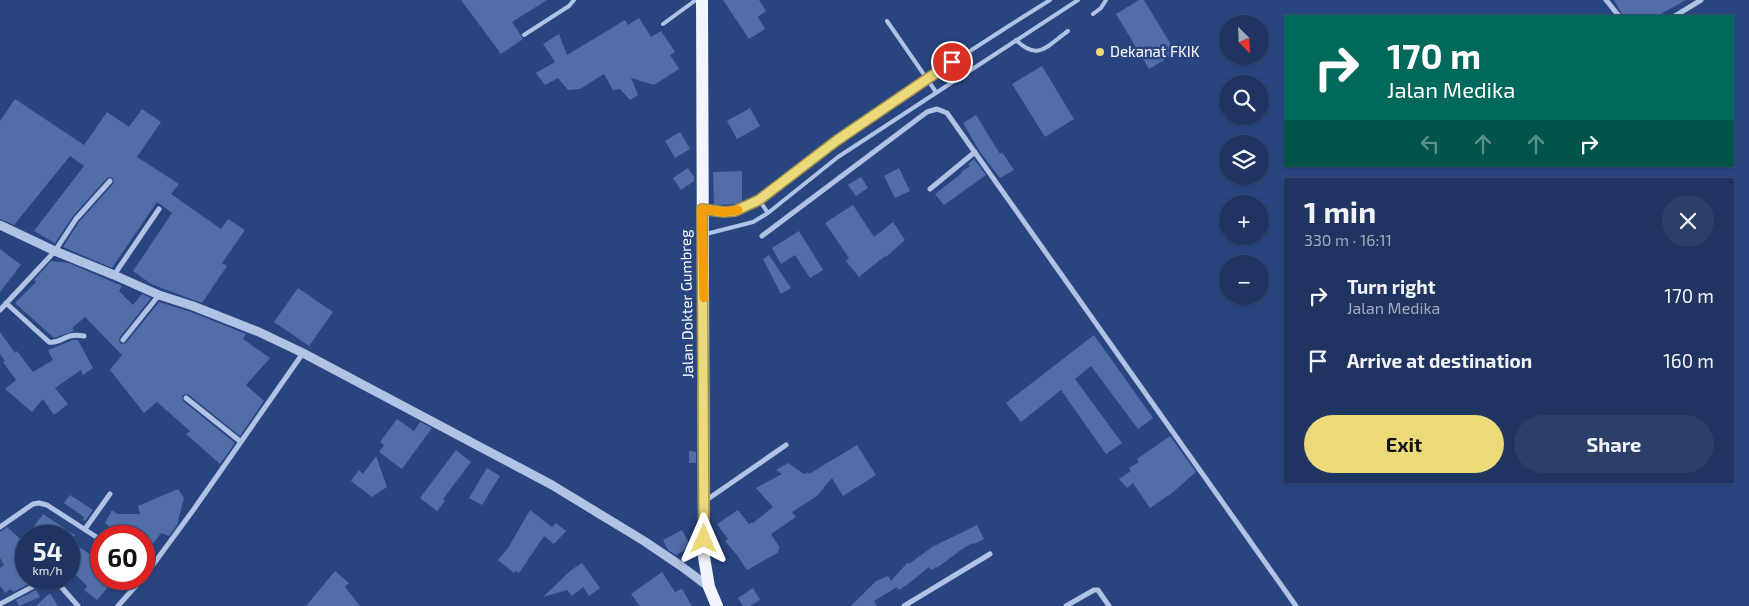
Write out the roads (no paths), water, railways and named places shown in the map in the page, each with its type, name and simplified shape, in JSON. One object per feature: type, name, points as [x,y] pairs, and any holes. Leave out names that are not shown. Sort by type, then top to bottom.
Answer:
[{"type":"main road","name":"Jalan Dokter Gumbreg","points":[[702,0],[704,557],[708,588],[717,606]]},
{"type":"street","points":[[1606,0],[1618,15]]},
{"type":"street","points":[[1677,15],[1701,0]]},
{"type":"street","points":[[762,236],[927,112],[941,110],[946,113],[1296,606]]},
{"type":"street","points":[[930,189],[975,152]]},
{"type":"street","points":[[0,310],[55,251],[76,219],[110,181]]},
{"type":"street","points":[[114,275],[159,209]]},
{"type":"street","points":[[0,225],[55,251],[159,295],[259,332],[304,353],[552,486],[644,541],[681,566],[708,588]]},
{"type":"street","points":[[123,340],[159,295]]},
{"type":"street","points":[[6,304],[49,342],[54,343],[70,334],[84,336]]},
{"type":"street","points":[[155,557],[241,442],[304,353]]},
{"type":"street","points":[[186,398],[241,442]]},
{"type":"street","points":[[704,502],[786,445]]},
{"type":"street","points":[[85,529],[110,494]]},
{"type":"street","points":[[0,528],[38,502],[47,505],[90,532]]},
{"type":"street","points":[[904,606],[990,554]]},
{"type":"street","points":[[0,604],[47,579],[56,581],[78,606]]},
{"type":"street","points":[[118,606],[132,590]]},
{"type":"street","points":[[1066,606],[1092,591],[1098,590],[1109,606]]},
{"type":"lane","points":[[524,35],[569,6],[574,0]]},
{"type":"lane","points":[[663,24],[696,0]]},
{"type":"lane","points":[[702,209],[724,212],[735,211],[759,200],[836,141],[952,62],[1050,0]]},
{"type":"lane","points":[[702,235],[753,222],[768,213],[838,157],[1078,0]]},
{"type":"lane","points":[[1093,14],[1101,8],[1106,0]]},
{"type":"lane","points":[[887,21],[936,92]]},
{"type":"lane","points":[[1016,40],[1024,48],[1035,52],[1044,49],[1068,31]]},
{"type":"lane","points":[[759,200],[768,213]]},
{"type":"place","name":"Dekanat FKIK","points":[[1100,52]]}]
